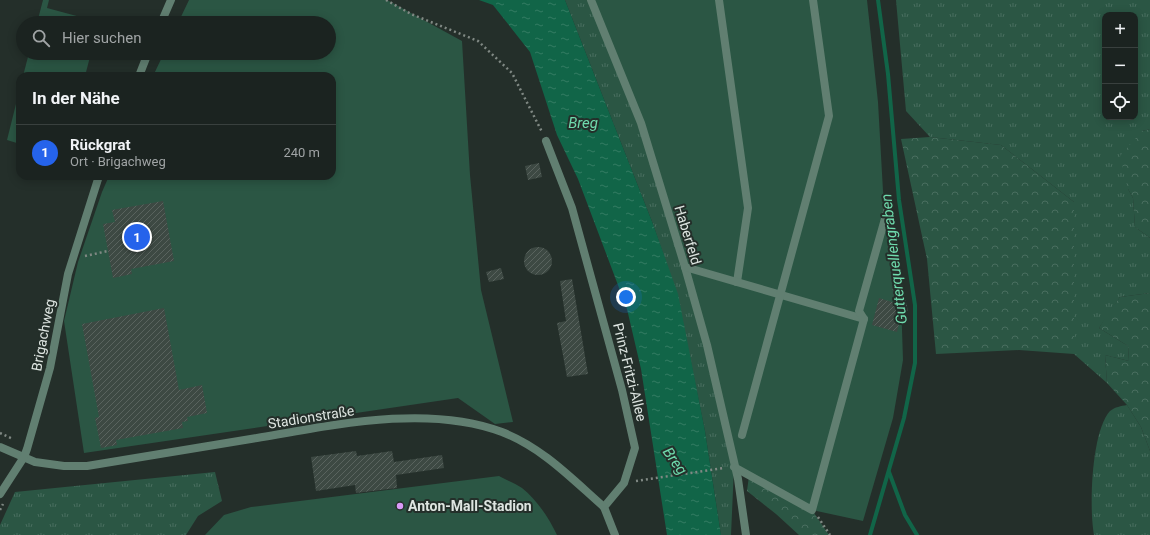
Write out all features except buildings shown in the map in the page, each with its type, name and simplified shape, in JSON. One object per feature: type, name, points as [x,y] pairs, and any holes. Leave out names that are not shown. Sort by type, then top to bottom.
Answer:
[{"type":"street","points":[[164,16],[171,0]]},
{"type":"street","name":"Haberfeld","points":[[591,0],[641,123],[707,345],[731,467],[738,479],[746,535]]},
{"type":"street","points":[[719,0],[748,208],[737,282]]},
{"type":"street","points":[[742,436],[829,116],[813,0]]},
{"type":"street","points":[[141,72],[145,60]]},
{"type":"street","name":"Prinz-Fritzi-Allee","points":[[546,141],[572,208],[622,390],[635,448],[624,483],[604,507]]},
{"type":"street","name":"Brigachweg","points":[[0,494],[24,457],[50,368],[68,274],[98,180]]},
{"type":"street","points":[[731,467],[812,510],[864,319],[859,311],[888,208]]},
{"type":"street","points":[[684,267],[864,319]]},
{"type":"street","name":"Stadionstraße","points":[[0,447],[35,462],[64,466],[87,466],[343,424],[402,419],[440,420],[472,424],[502,432],[530,446],[560,467],[604,507]]},
{"type":"street","points":[[604,507],[615,535]]},
{"type":"path","points":[[386,0],[410,14],[478,41],[512,73],[546,141]]},
{"type":"path","points":[[73,256],[78,258],[108,251]]},
{"type":"path","points":[[644,481],[731,467]]},
{"type":"path","points":[[812,510],[830,535]]},
{"type":"green space","points":[[43,0],[49,0],[47,8],[77,16],[39,16]]},
{"type":"green space","points":[[189,0],[387,0],[462,41],[470,175],[481,290],[513,422],[495,424],[458,398],[84,453],[64,321],[78,262],[107,180],[336,180],[336,72],[155,72],[161,60],[336,60],[336,16],[181,16]]},
{"type":"green space","points":[[565,0],[591,0],[641,123],[683,263],[734,467],[731,535],[721,535],[705,431],[677,294],[653,224]]},
{"type":"green space","points":[[591,0],[867,0],[878,102],[883,191],[901,299],[903,360],[893,418],[863,521],[812,510],[734,467],[707,345],[641,123]]},
{"type":"green space","points":[[896,0],[1150,0],[1150,129],[1142,131],[1128,189],[1133,198],[1135,227],[1150,238],[1150,293],[1120,297],[1099,328],[1128,346],[1129,361],[1105,355],[1107,383],[1074,354],[1074,202],[1001,145],[930,137],[906,111]]},
{"type":"green space","points":[[27,60],[89,60],[86,72],[24,72]]},
{"type":"green space","points":[[16,104],[16,143],[7,140]]},
{"type":"green space","points":[[1150,129],[1150,238],[1135,227],[1133,198],[1128,189],[1120,156],[1142,131]]},
{"type":"green space","points":[[930,137],[1001,145],[1074,202],[1074,354],[1019,350],[936,354],[927,259],[901,139]]},
{"type":"green space","points":[[1150,293],[1150,451],[1141,427],[1127,405],[1107,383],[1105,355],[1129,361],[1128,346],[1099,328],[1120,297]]},
{"type":"green space","points":[[1127,405],[1141,427],[1150,451],[1150,535],[1094,535],[1092,523],[1092,489],[1095,452],[1099,435],[1104,421],[1110,411]]},
{"type":"green space","points":[[215,472],[222,501],[198,516],[186,535],[0,535],[0,525],[15,492]]},
{"type":"green space","name":"Anton-Mall-Stadion","points":[[499,476],[519,486],[533,498],[550,522],[557,535],[205,535],[224,515],[251,507]]},
{"type":"green space","points":[[749,476],[812,510],[829,535],[799,535],[747,491]]},
{"type":"water","name":"Breg","points":[[479,0],[565,0],[653,224],[678,294],[705,431],[721,535],[667,535],[641,369],[627,309],[578,179],[557,135],[530,52],[493,5]]},
{"type":"waterway","name":"Gutterquellengraben","points":[[870,535],[904,418],[915,363],[915,305],[899,200],[888,74],[878,0]]},
{"type":"waterway","points":[[889,472],[905,515],[917,535]]},
{"type":"place","name":"Rückgrat","points":[[137,237]]},
{"type":"place","name":"Anton-Mall-Stadion","points":[[400,506]]}]
